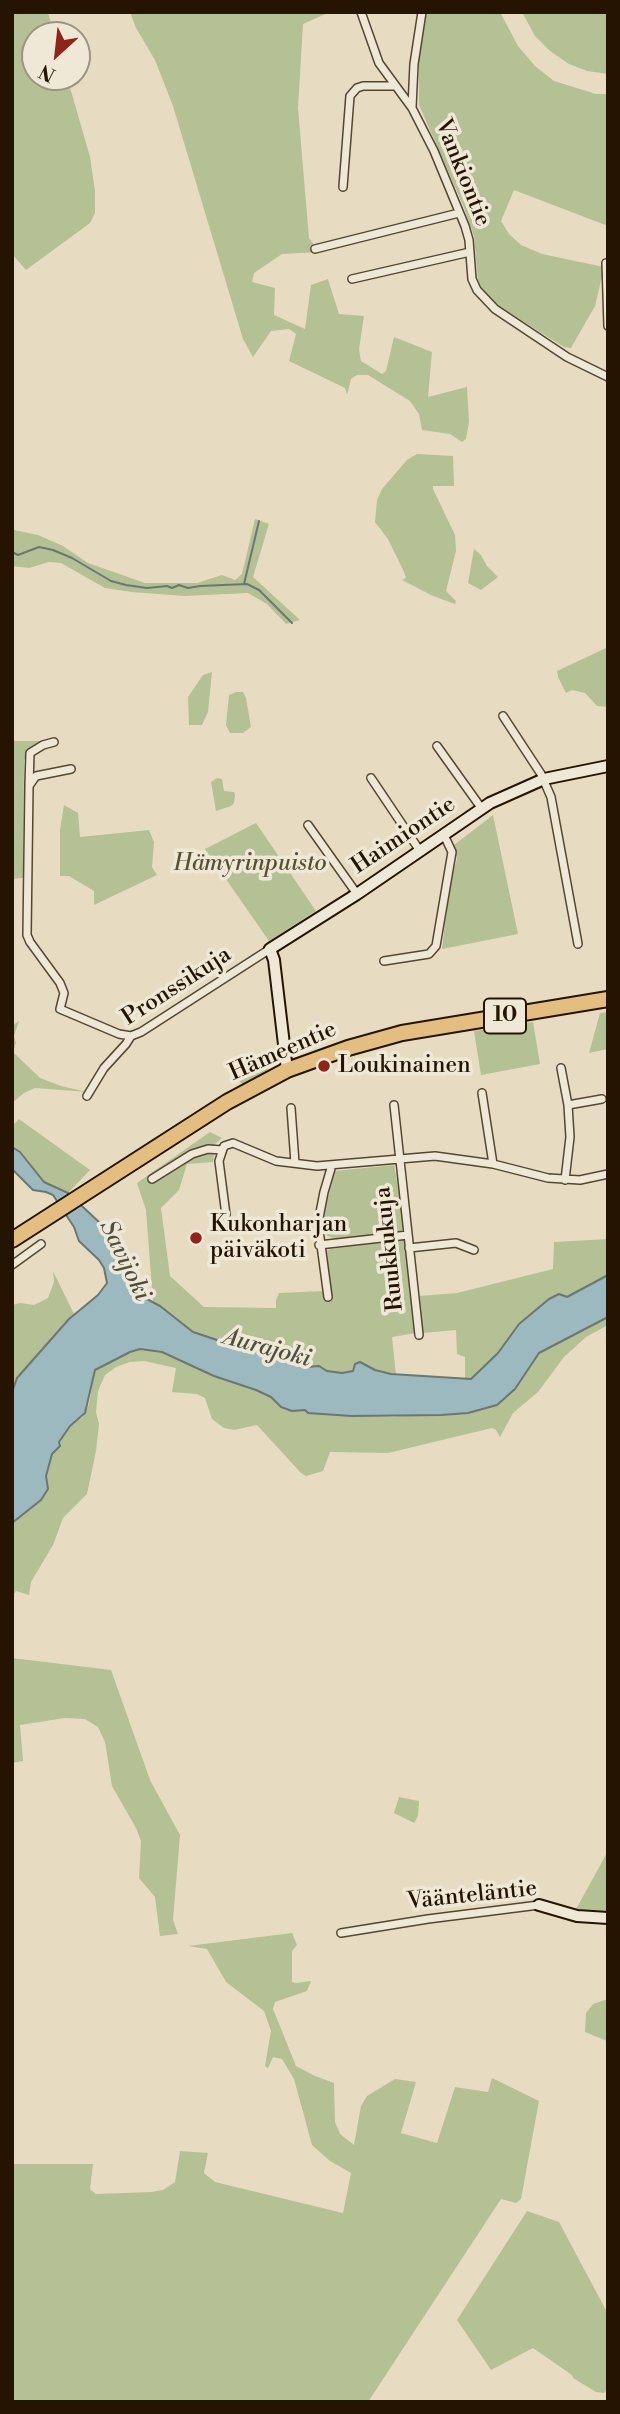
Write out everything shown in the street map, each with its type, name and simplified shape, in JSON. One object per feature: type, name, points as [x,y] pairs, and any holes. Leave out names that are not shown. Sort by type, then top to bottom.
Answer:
[{"type":"highway","name":"Hämeentie","points":[[12,1240],[227,1102],[287,1070],[348,1048],[402,1033],[608,999]]},
{"type":"street","name":"Vankiontie","points":[[361,12],[373,52],[386,76],[412,108],[434,151],[469,240],[472,279],[477,290],[495,309],[568,357],[608,377]]},
{"type":"street","points":[[412,108],[414,64],[422,12]]},
{"type":"street","points":[[343,187],[350,96],[363,86],[395,86]]},
{"type":"street","points":[[315,249],[459,213]]},
{"type":"street","points":[[352,279],[470,252]]},
{"type":"street","points":[[606,263],[608,326]]},
{"type":"street","points":[[503,716],[544,779],[551,797],[578,944]]},
{"type":"street","points":[[54,742],[30,753],[26,926],[30,943],[60,983],[64,993],[60,1009],[119,1034],[131,1036]]},
{"type":"street","points":[[438,746],[482,808]]},
{"type":"street","name":"Haimiontie","points":[[270,949],[357,894],[482,808],[517,789],[544,779],[608,766]]},
{"type":"street","points":[[29,786],[36,776],[71,769]]},
{"type":"street","points":[[371,778],[421,850]]},
{"type":"street","points":[[308,825],[357,894]]},
{"type":"street","points":[[384,961],[429,954],[436,946],[452,852],[444,835]]},
{"type":"street","points":[[270,949],[274,960],[287,1070]]},
{"type":"street","name":"Pronssikuja","points":[[87,1096],[104,1068],[131,1036],[270,949]]},
{"type":"street","points":[[561,1068],[568,1105],[570,1137],[565,1180]]},
{"type":"street","points":[[482,1093],[493,1164]]},
{"type":"street","points":[[568,1105],[602,1099]]},
{"type":"street","name":"Ruukkukuja","points":[[394,1105],[419,1335]]},
{"type":"street","points":[[291,1108],[295,1163]]},
{"type":"street","points":[[226,1215],[219,1161],[224,1146],[233,1143],[276,1161],[317,1166],[435,1156],[493,1164],[565,1180],[608,1174]]},
{"type":"street","points":[[152,1179],[192,1154],[208,1149],[222,1150]]},
{"type":"street","points":[[328,1297],[320,1245],[320,1211],[332,1165]]},
{"type":"street","points":[[320,1245],[408,1235]]},
{"type":"street","points":[[409,1248],[456,1243],[474,1250]]},
{"type":"street","points":[[12,1265],[41,1244]]},
{"type":"street","name":"Väänteläntie","points":[[341,1933],[538,1905],[577,1916],[608,1918]]},
{"type":"green space","points":[[12,12],[48,12],[50,21],[21,21],[21,91],[71,91],[90,157],[95,213],[90,223],[26,270],[12,254]]},
{"type":"green space","points":[[130,12],[330,12],[303,24],[298,108],[309,238],[319,252],[282,254],[254,273],[252,282],[275,288],[274,315],[305,329],[311,285],[328,279],[339,314],[364,316],[359,349],[361,361],[382,374],[386,371],[394,337],[432,352],[428,397],[467,387],[469,422],[466,439],[462,442],[450,434],[422,430],[419,414],[410,401],[368,375],[357,375],[351,379],[347,395],[345,388],[289,361],[296,334],[289,329],[271,331],[253,357],[243,339],[173,106],[155,60]]},
{"type":"green space","points":[[426,12],[500,12],[518,46],[535,66],[554,81],[596,94],[608,94],[608,226],[514,190],[501,221],[509,234],[521,245],[542,254],[604,267],[595,306],[571,348],[564,347],[500,307],[483,291],[478,282],[474,236],[419,105],[419,58]]},
{"type":"green space","points":[[522,12],[608,12],[608,74],[587,71],[569,64],[550,51],[535,36]]},
{"type":"green space","points":[[417,454],[453,456],[454,486],[433,486],[433,489],[455,535],[456,551],[446,591],[456,601],[455,604],[402,580],[406,578],[404,572],[388,539],[375,522],[377,500],[382,489],[407,460]]},
{"type":"green space","points":[[255,519],[269,524],[253,577],[300,620],[286,624],[267,604],[248,593],[184,596],[132,592],[105,588],[61,563],[49,562],[29,568],[12,566],[14,530],[38,535],[63,546],[88,563],[145,583],[197,583],[222,575],[235,580],[242,574]]},
{"type":"green space","points":[[474,549],[498,577],[481,590],[468,583]]},
{"type":"green space","points":[[608,647],[608,707],[597,706],[585,693],[572,690],[566,693],[557,671]]},
{"type":"green space","points":[[212,672],[208,712],[202,725],[189,725],[188,697],[203,675]]},
{"type":"green space","points":[[243,692],[246,698],[251,727],[243,733],[230,733],[226,725],[229,695]]},
{"type":"green space","points":[[12,741],[42,741],[33,746],[24,760],[23,878],[12,879]]},
{"type":"green space","points":[[217,778],[222,779],[224,791],[234,792],[235,795],[231,806],[216,811],[211,782]]},
{"type":"green space","points":[[64,805],[78,813],[80,837],[149,830],[154,842],[152,867],[157,875],[94,905],[94,891],[69,876],[60,876],[60,830]]},
{"type":"green space","points":[[493,815],[518,934],[442,949],[450,882],[457,859],[454,845]]},
{"type":"green space","name":"Hämyrinpuisto","points":[[256,823],[316,911],[269,941],[205,849]]},
{"type":"green space","points":[[608,1012],[608,1049],[589,1053],[600,1013]]},
{"type":"green space","points":[[19,1021],[13,1052],[40,1078],[87,1092],[35,1088],[12,1103],[12,1026]]},
{"type":"green space","points":[[533,1022],[540,1064],[481,1075],[474,1031]]},
{"type":"green space","points":[[263,1058],[269,1073],[242,1084],[238,1080]]},
{"type":"green space","points":[[19,1119],[90,1170],[68,1193],[44,1183],[20,1152],[12,1147],[12,1126]]},
{"type":"green space","points":[[210,1132],[222,1138],[215,1144],[213,1162],[187,1164],[179,1190],[161,1208],[170,1276],[204,1307],[276,1308],[279,1293],[323,1291],[329,1288],[326,1251],[406,1240],[416,1333],[392,1337],[396,1375],[375,1370],[360,1362],[353,1371],[327,1371],[319,1366],[307,1367],[291,1357],[226,1343],[193,1332],[153,1302],[146,1210],[137,1183]]},
{"type":"green space","points":[[394,1165],[405,1225],[402,1231],[352,1238],[333,1238],[326,1235],[324,1213],[335,1171]]},
{"type":"green space","points":[[608,1239],[608,1275],[567,1297],[549,1299],[519,1324],[498,1353],[471,1379],[465,1379],[465,1357],[457,1354],[456,1330],[423,1333],[419,1296],[457,1293],[553,1269],[554,1242]]},
{"type":"green space","points":[[53,1271],[74,1314],[17,1378],[13,1388],[12,1305],[34,1305],[48,1298],[54,1282]]},
{"type":"green space","points":[[608,1317],[608,1325],[586,1337],[564,1357],[538,1392],[513,1413],[500,1437],[492,1428],[388,1453],[330,1452],[323,1471],[306,1476],[257,1425],[234,1430],[224,1428],[212,1419],[205,1398],[197,1394],[172,1392],[176,1368],[144,1361],[116,1367],[105,1375],[98,1391],[96,1412],[99,1424],[87,1494],[63,1518],[53,1545],[31,1582],[29,1595],[16,1591],[12,1597],[12,1523],[41,1500],[48,1489],[46,1476],[52,1454],[72,1424],[83,1417],[89,1404],[95,1370],[99,1366],[140,1349],[162,1352],[214,1376],[256,1390],[271,1397],[281,1407],[393,1417],[497,1405],[515,1389],[539,1353]]},
{"type":"green space","points":[[12,1658],[111,1670],[150,1780],[180,1835],[173,1920],[178,1934],[160,1936],[155,1897],[139,1878],[141,1841],[112,1786],[105,1742],[98,1727],[85,1719],[65,1718],[20,1725],[23,1761],[12,1763]]},
{"type":"green space","points":[[399,1797],[419,1801],[418,1816],[414,1823],[394,1813]]},
{"type":"green space","points":[[608,1851],[608,1914],[575,1911]]},
{"type":"green space","points":[[292,1933],[297,1945],[292,1951],[292,1982],[311,1981],[307,1991],[275,2002],[273,2009],[296,2066],[334,2083],[335,2122],[340,2134],[354,2145],[361,2106],[367,2096],[395,2079],[416,2082],[401,2133],[437,2143],[455,2087],[488,2092],[492,2078],[539,2101],[521,2199],[516,2203],[501,2199],[368,2402],[12,2402],[12,2164],[93,2164],[90,2189],[96,2194],[151,2192],[163,2190],[175,2182],[180,2151],[208,2153],[204,2173],[215,2182],[343,2213],[351,2173],[330,2161],[312,2145],[294,2079],[282,2059],[273,2057],[268,2068],[265,2066],[271,2031],[264,2011],[226,1982],[207,1949],[188,1946]]},
{"type":"green space","points":[[608,1999],[607,2041],[585,2032],[586,2013],[593,2004]]},
{"type":"green space","points":[[527,2211],[559,2222],[608,2314],[608,2389],[604,2393],[596,2392],[573,2378],[533,2348],[491,2370],[457,2320]]},
{"type":"water","points":[[12,1147],[20,1152],[44,1182],[68,1193],[100,1223],[132,1291],[160,1306],[193,1332],[226,1343],[291,1357],[307,1367],[319,1366],[327,1371],[342,1373],[353,1371],[355,1364],[360,1362],[391,1374],[471,1379],[498,1353],[519,1324],[549,1299],[559,1294],[567,1297],[608,1275],[608,1317],[539,1353],[515,1389],[497,1405],[468,1413],[441,1415],[351,1416],[292,1411],[256,1390],[214,1376],[162,1352],[140,1349],[130,1352],[95,1370],[85,1413],[70,1426],[59,1442],[60,1446],[52,1454],[46,1476],[48,1489],[41,1500],[12,1523],[12,1392],[17,1378],[69,1319],[98,1295],[107,1283],[104,1268],[79,1241],[74,1227],[53,1195],[33,1190],[12,1169]]},
{"type":"waterway","points":[[244,584],[259,521]]},
{"type":"waterway","points":[[12,552],[18,555],[39,547],[53,550],[111,581],[147,588],[247,584],[259,590],[292,623]]},
{"type":"place","name":"Loukinainen","points":[[324,1066]]},
{"type":"place","name":"Kukonharjan päiväkoti","points":[[196,1238]]},
{"type":"water label","name":"Savijoki","points":[[124,1261]]},
{"type":"water label","name":"Aurajoki","points":[[267,1349]]}]
